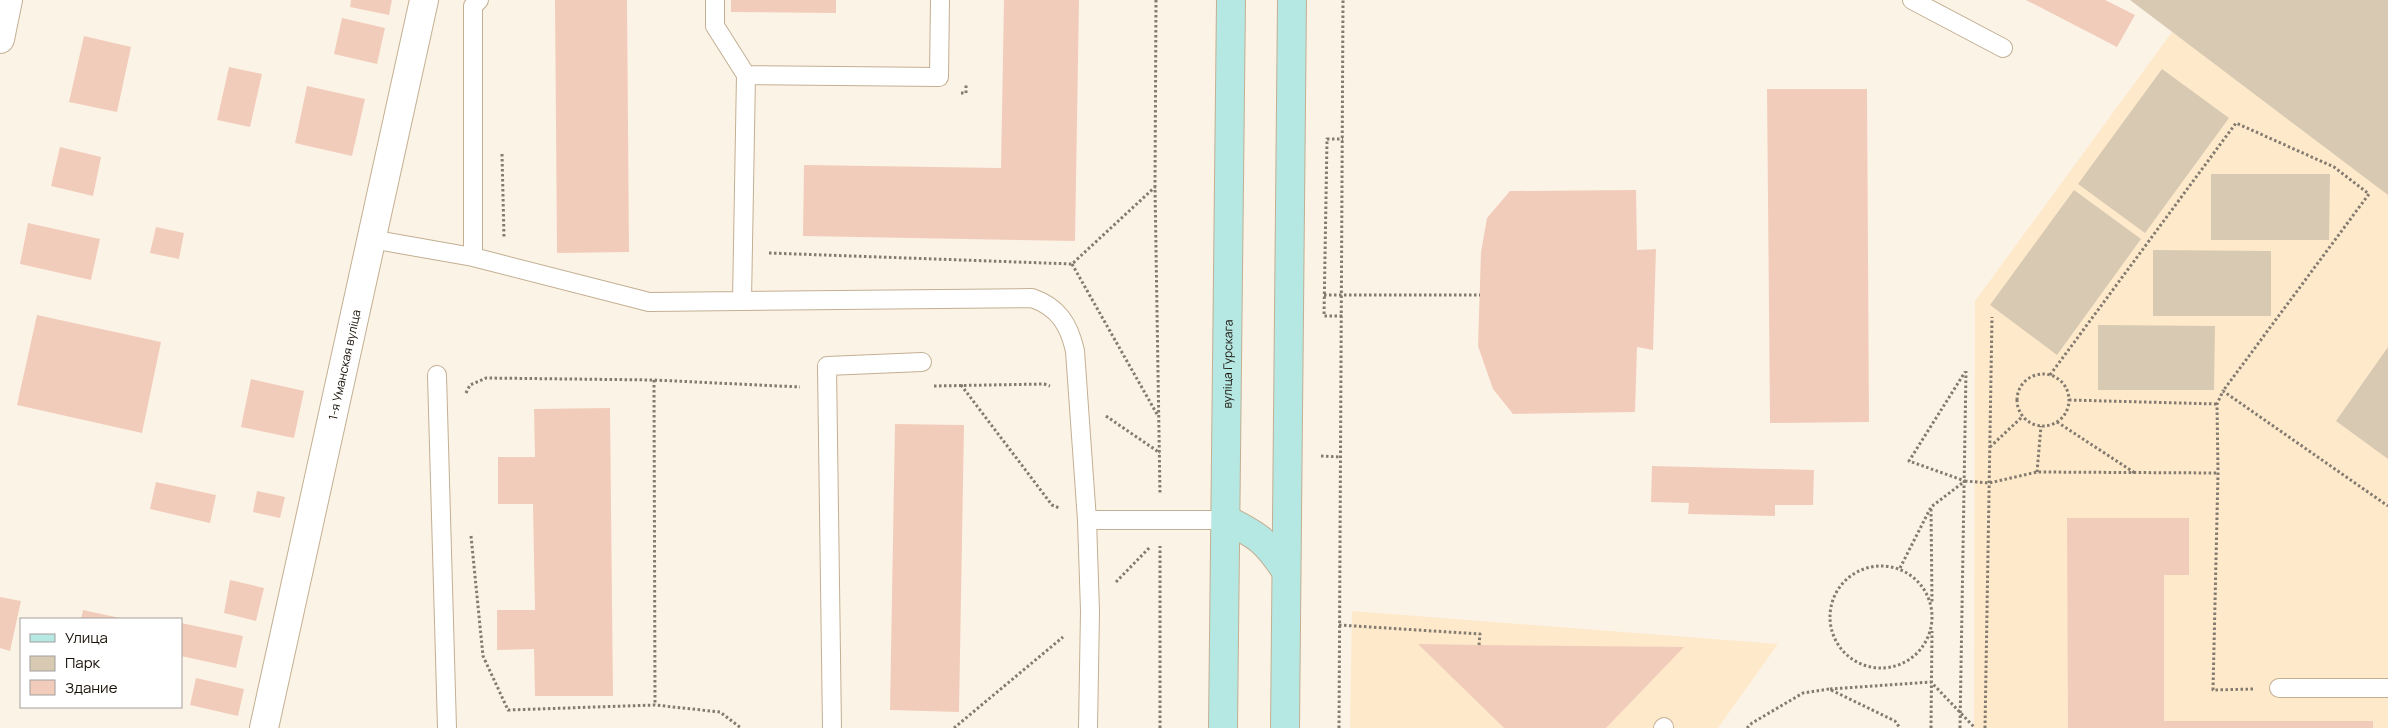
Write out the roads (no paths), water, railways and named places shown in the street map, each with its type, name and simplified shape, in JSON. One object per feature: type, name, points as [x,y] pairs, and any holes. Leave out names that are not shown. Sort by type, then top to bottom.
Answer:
[{"type":"main road","name":"вуліца Гурскага","points":[[1223,728],[1232,0]]},
{"type":"main road","points":[[1285,728],[1292,0]]},
{"type":"main road","points":[[1227,520],[1249,531],[1269,546],[1286,571]]},
{"type":"street","points":[[0,39],[8,0]]},
{"type":"street","name":"1-я Уманская вуліца","points":[[264,728],[424,0]]},
{"type":"lane","points":[[473,257],[473,6],[479,0]]},
{"type":"lane","points":[[715,0],[715,26],[746,76],[742,301]]},
{"type":"lane","points":[[746,76],[939,77],[940,0]]},
{"type":"lane","points":[[1912,0],[2003,48]]},
{"type":"lane","points":[[371,239],[473,257],[650,302],[1032,298],[1048,304],[1062,319],[1071,333],[1075,350],[1087,520],[1090,611],[1088,728]]},
{"type":"lane","points":[[832,728],[827,366],[922,362]]},
{"type":"lane","points":[[437,375],[447,728]]},
{"type":"lane","points":[[1087,520],[1227,520]]},
{"type":"lane","points":[[2279,688],[2388,688]]}]
